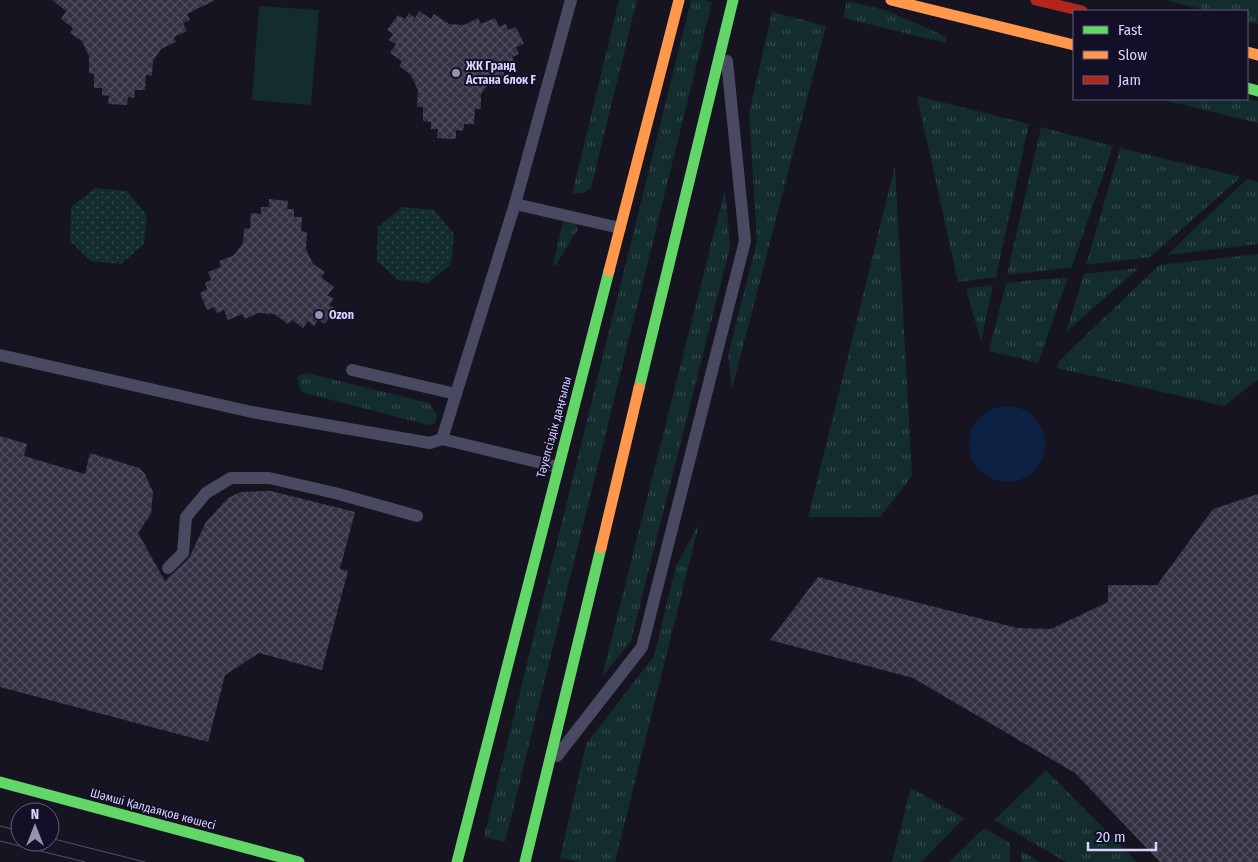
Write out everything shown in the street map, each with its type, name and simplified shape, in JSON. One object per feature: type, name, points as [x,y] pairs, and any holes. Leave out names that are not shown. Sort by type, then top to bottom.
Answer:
[{"type":"main road","name":"Тәуелсіздік даңғылы","points":[[457,862],[680,0]]},
{"type":"main road","points":[[525,862],[733,0]]},
{"type":"main road","points":[[891,0],[1073,45]]},
{"type":"main road","points":[[1036,0],[1078,10]]},
{"type":"main road","name":"Шәмші Қалдаяқов көшесі","points":[[0,782],[299,862]]},
{"type":"lane","points":[[442,439],[515,204],[571,0]]},
{"type":"lane","points":[[548,767],[642,647],[745,241],[725,36]]},
{"type":"lane","points":[[515,204],[620,228]]},
{"type":"lane","points":[[0,354],[252,412],[430,443],[442,439],[558,467]]},
{"type":"lane","points":[[352,370],[456,394]]},
{"type":"lane","points":[[168,568],[183,553],[186,517],[206,493],[231,478],[269,478],[335,493],[417,516]]},
{"type":"green space","points":[[619,0],[637,0],[591,188],[583,193],[572,194]]},
{"type":"green space","points":[[691,0],[712,2],[505,842],[484,837]]},
{"type":"green space","points":[[1165,0],[1258,0],[1258,24],[1248,21],[1248,10],[1205,10]]},
{"type":"green space","points":[[847,1],[888,11],[947,37],[946,43],[843,18]]},
{"type":"green space","points":[[259,6],[319,10],[311,105],[252,100]]},
{"type":"green space","points":[[772,12],[826,26],[732,389],[728,355],[757,241],[749,113]]},
{"type":"green space","points":[[917,96],[1029,124],[996,277],[958,282]]},
{"type":"green space","points":[[1248,99],[1258,101],[1258,123],[1164,100]]},
{"type":"green space","points":[[1041,127],[1113,146],[1072,267],[1007,275]]},
{"type":"green space","points":[[1120,148],[1241,177],[1150,257],[1086,265]]},
{"type":"green space","points":[[895,166],[912,476],[880,517],[808,517]]},
{"type":"green space","points":[[1247,179],[1258,182],[1258,244],[1167,255]]},
{"type":"green space","points":[[95,188],[127,191],[147,215],[144,244],[121,264],[91,261],[70,241],[71,207]]},
{"type":"green space","points":[[725,189],[730,247],[631,641],[602,677]]},
{"type":"green space","points":[[402,207],[434,210],[454,234],[451,264],[428,283],[398,280],[377,261],[378,227]]},
{"type":"green space","points":[[568,219],[577,225],[578,229],[556,265],[553,265],[563,222]]},
{"type":"green space","points":[[1258,254],[1258,380],[1224,406],[1057,368],[1059,361],[1159,265]]},
{"type":"green space","points":[[1139,268],[1066,332],[1084,274]]},
{"type":"green space","points":[[1068,277],[1038,363],[989,351],[1006,283]]},
{"type":"green space","points":[[993,285],[981,342],[966,289]]},
{"type":"green space","points":[[307,373],[429,403],[437,415],[435,423],[429,425],[304,393],[300,390],[298,378],[300,375]]},
{"type":"green space","points":[[699,524],[615,862],[578,862],[560,858],[586,744],[654,656],[676,566]]},
{"type":"green space","points":[[1046,770],[1137,862],[1066,862],[994,820]]},
{"type":"green space","points":[[911,788],[964,818],[921,862],[892,862]]},
{"type":"green space","points":[[984,828],[1010,843],[1010,862],[949,862]]},
{"type":"green space","points":[[1021,851],[1040,862],[1021,862]]},
{"type":"water","points":[[1007,406],[1021,409],[1034,417],[1042,430],[1045,444],[1042,458],[1034,471],[1021,479],[1007,482],[993,479],[980,471],[972,458],[969,444],[972,430],[980,417],[993,409]]},
{"type":"building","points":[[52,0],[215,0],[187,14],[190,20],[183,23],[187,31],[174,37],[176,42],[161,49],[153,61],[152,76],[146,75],[145,90],[135,90],[134,98],[128,97],[127,105],[108,104],[109,96],[102,95],[102,88],[94,88],[94,74],[89,73],[89,56],[82,41],[70,33],[73,28],[61,19],[66,11]]},
{"type":"building","name":"ЖК Гранд Астана блок F","points":[[419,11],[431,19],[434,14],[449,24],[464,25],[478,18],[481,24],[495,18],[499,27],[506,24],[508,30],[516,27],[524,44],[516,47],[519,54],[512,57],[516,64],[503,70],[505,76],[489,83],[481,94],[481,109],[475,109],[474,124],[464,124],[463,131],[456,130],[456,139],[437,138],[438,129],[431,129],[431,122],[423,121],[423,107],[417,107],[418,90],[411,75],[399,66],[402,61],[390,53],[396,44],[389,40],[393,34],[387,30],[398,15],[405,19],[409,13],[415,18]]},
{"type":"building","points":[[269,199],[288,201],[287,209],[294,209],[294,217],[302,217],[301,231],[307,232],[306,249],[313,264],[325,272],[321,277],[334,287],[328,295],[334,299],[329,305],[336,309],[325,324],[318,320],[314,326],[308,321],[303,328],[292,320],[288,324],[274,314],[258,313],[245,319],[242,314],[228,320],[224,310],[217,313],[214,307],[207,310],[200,293],[207,289],[205,283],[211,280],[208,272],[221,267],[219,261],[234,255],[243,243],[244,228],[250,229],[251,213],[261,214],[261,207],[269,207]]},
{"type":"building","points":[[0,436],[27,444],[24,456],[85,474],[90,453],[139,468],[145,474],[153,492],[151,514],[138,533],[165,581],[189,558],[206,522],[228,498],[240,492],[271,491],[355,512],[340,569],[348,571],[322,670],[259,653],[225,675],[208,742],[0,687]]},
{"type":"building","points":[[1258,494],[1258,862],[1160,862],[1075,773],[913,678],[770,640],[818,577],[1017,628],[1051,629],[1108,602],[1108,585],[1157,585],[1213,509]]},
{"type":"tram line","points":[[0,826],[10,828]]},
{"type":"tram line","points":[[0,841],[85,862]]},
{"type":"tram line","points":[[60,841],[145,862]]},
{"type":"traffic: fast","points":[[639,388],[733,0]]},
{"type":"traffic: fast","points":[[1248,88],[1258,91]]},
{"type":"traffic: fast","points":[[457,862],[609,271]]},
{"type":"traffic: fast","points":[[525,862],[601,548]]},
{"type":"traffic: fast","points":[[0,782],[299,862]]},
{"type":"traffic: slow","points":[[609,271],[679,0]]},
{"type":"traffic: slow","points":[[891,0],[1073,45]]},
{"type":"traffic: slow","points":[[1248,52],[1258,55]]},
{"type":"traffic: slow","points":[[601,548],[639,388]]},
{"type":"traffic: jam","points":[[1036,0],[1078,10]]},
{"type":"place","name":"ЖК Гранд Астана блок F","points":[[456,73]]},
{"type":"place","name":"Ozon","points":[[319,315]]}]
